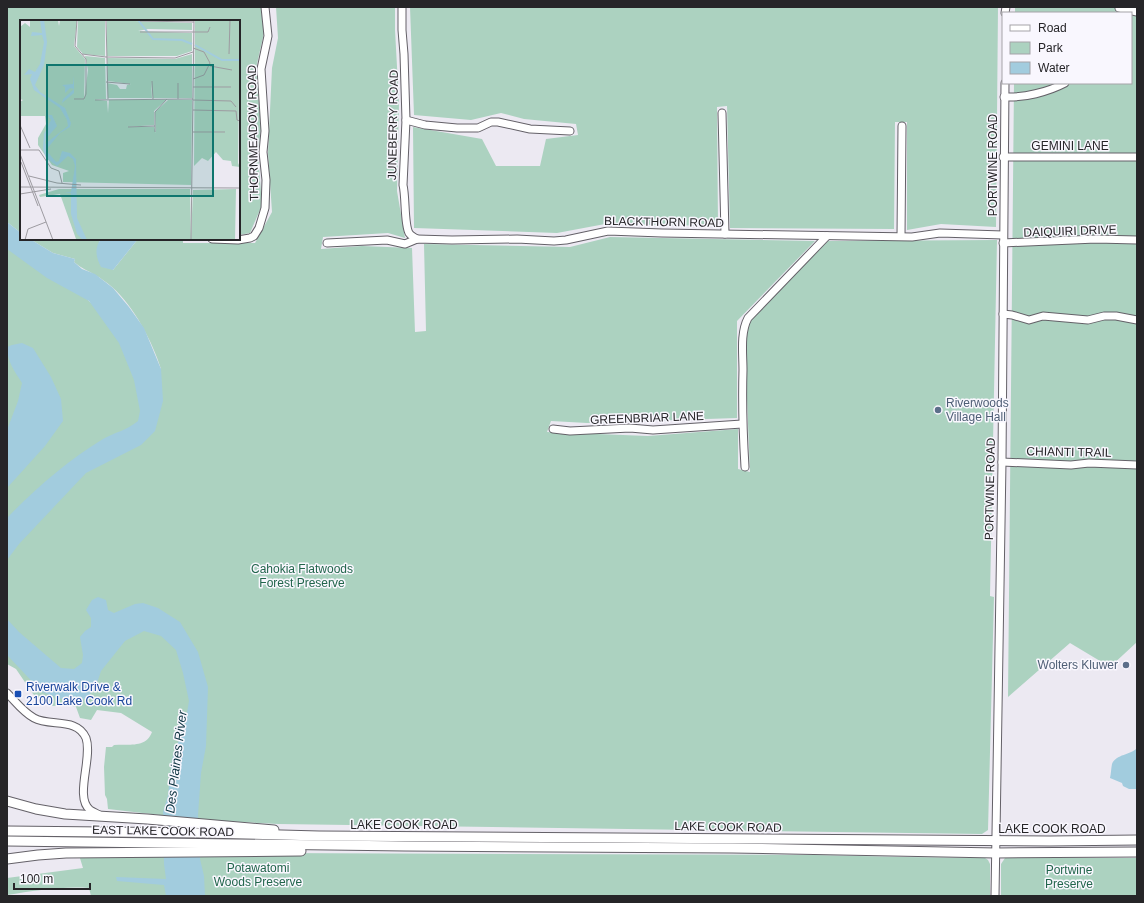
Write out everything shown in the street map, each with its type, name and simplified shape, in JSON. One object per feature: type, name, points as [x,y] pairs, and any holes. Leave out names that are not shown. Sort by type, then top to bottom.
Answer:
[{"type":"main road","points":[[7,801],[36,809],[65,814],[308,832],[319,841],[304,851],[158,848],[38,854],[7,859]]},
{"type":"main road","name":"EAST LAKE COOK ROAD","points":[[7,831],[203,833],[319,841]]},
{"type":"main road","name":"LAKE COOK ROAD","points":[[319,841],[1137,840]]},
{"type":"main road","name":"EAST LAKE COOK ROAD","points":[[7,841],[158,848]]},
{"type":"main road","name":"LAKE COOK ROAD","points":[[319,841],[996,853],[1137,852]]},
{"type":"street","name":"THORNMEADOW ROAD","points":[[240,240],[250,238],[257,233],[265,208],[266,199],[263,152],[265,131],[261,69],[268,36],[265,7]]},
{"type":"street","name":"JUNEBERRY ROAD","points":[[402,7],[406,120],[403,185],[405,193],[406,222],[409,233],[417,239]]},
{"type":"street","points":[[1119,9],[1137,12]]},
{"type":"street","name":"PORTWINE ROAD","points":[[995,896],[1002,462],[1004,235],[1003,157],[1005,84]]},
{"type":"street","points":[[1004,97],[1028,95],[1063,84]]},
{"type":"street","points":[[722,112],[725,234]]},
{"type":"street","points":[[406,120],[425,125],[456,128],[478,128],[492,122],[498,122],[530,129],[570,131]]},
{"type":"street","points":[[901,236],[902,126]]},
{"type":"street","name":"GEMINI LANE","points":[[1003,157],[1137,157]]},
{"type":"street","name":"BLACKTHORN ROAD","points":[[327,244],[386,240],[405,244],[417,239],[517,239],[554,241],[566,240],[608,231],[827,236],[922,236],[940,233],[1004,235]]},
{"type":"street","points":[[745,466],[742,424],[744,325],[748,318],[827,236]]},
{"type":"street","name":"DAIQUIRI DRIVE","points":[[1003,243],[1096,239],[1137,240]]},
{"type":"street","points":[[1003,314],[1029,320],[1043,316],[1088,320],[1104,316],[1116,316],[1137,320]]},
{"type":"street","name":"GREENBRIAR LANE","points":[[553,429],[570,431],[630,428],[653,430],[742,424]]},
{"type":"street","name":"CHIANTI TRAIL","points":[[1002,462],[1071,465],[1089,463],[1137,465]]},
{"type":"street","points":[[7,693],[25,711],[35,718],[69,724],[79,729],[86,738],[87,760],[83,790],[84,799],[90,809],[103,816]]},
{"type":"green space","points":[[7,7],[261,7],[264,33],[256,68],[261,128],[258,154],[262,205],[250,233],[240,235],[240,20],[20,20],[20,232],[7,222]]},
{"type":"green space","name":"Cahokia Flatwoods Forest Preserve","points":[[276,7],[395,7],[399,103],[397,191],[405,238],[388,233],[323,237],[321,249],[362,246],[412,248],[415,332],[426,331],[424,244],[570,247],[610,237],[815,241],[737,321],[737,418],[587,423],[551,421],[547,432],[648,436],[738,429],[738,469],[750,472],[744,325],[828,241],[997,240],[990,596],[994,597],[988,830],[982,834],[278,824],[203,820],[108,809],[105,795],[104,767],[106,747],[142,743],[146,741],[152,732],[121,713],[97,710],[91,720],[80,718],[76,707],[69,705],[53,706],[33,694],[16,669],[7,664],[7,230],[20,237],[20,240],[24,240],[161,369],[158,359],[142,325],[128,304],[112,287],[74,262],[75,259],[53,253],[32,240],[100,240],[99,242],[113,270],[137,240],[183,240],[183,243],[255,243],[272,212],[268,153],[272,68],[278,38]]},
{"type":"green space","points":[[410,7],[998,7],[996,227],[941,224],[907,230],[907,122],[895,122],[894,229],[730,228],[727,106],[717,107],[718,226],[605,224],[557,233],[414,228],[413,127],[482,139],[496,166],[540,166],[546,139],[578,135],[576,124],[524,119],[501,113],[471,120],[414,115]]},
{"type":"green space","points":[[1015,7],[1137,7],[1137,642],[1110,667],[1070,643],[1008,697],[1014,84],[1132,84],[1132,12],[1015,12]]},
{"type":"green space","name":"Potawatomi Woods Preserve","points":[[269,853],[815,855],[985,858],[990,864],[990,896],[91,896],[89,888],[48,889],[7,895],[7,878],[83,868],[79,855]]},
{"type":"green space","name":"Portwine Preserve","points":[[1005,858],[1137,858],[1137,896],[1001,896],[1001,864]]},
{"type":"water","points":[[7,222],[20,232],[20,240],[32,240],[53,253],[75,259],[74,262],[82,269],[95,274],[113,288],[144,328],[161,369],[163,401],[155,431],[141,445],[86,473],[19,544],[7,560],[7,518],[40,486],[64,466],[103,439],[129,427],[138,421],[140,411],[134,380],[119,343],[89,301],[47,278],[7,249]]},
{"type":"water","points":[[100,240],[137,240],[113,270],[101,267],[99,263],[97,246]]},
{"type":"water","points":[[22,343],[33,348],[51,377],[61,399],[63,421],[45,446],[7,488],[7,430],[18,401],[22,383],[10,362],[7,347]]},
{"type":"water","name":"Des Plaines River","points":[[98,597],[106,600],[108,610],[114,613],[135,604],[143,603],[158,608],[180,622],[198,652],[208,687],[206,746],[201,773],[198,815],[200,859],[204,876],[205,896],[166,896],[164,885],[117,881],[116,877],[166,879],[164,864],[163,812],[168,795],[172,759],[185,724],[189,701],[176,650],[161,636],[144,631],[125,641],[101,671],[95,689],[84,699],[68,701],[42,692],[7,655],[7,619],[19,632],[61,668],[74,669],[82,663],[83,655],[80,637],[91,627],[91,618],[86,610],[92,600]]},
{"type":"water","points":[[1137,748],[1137,789],[1129,789],[1123,786],[1122,783],[1110,778],[1112,764],[1120,756]]},
{"type":"place","name":"Riverwoods Village Hall","points":[[938,410]]},
{"type":"place","name":"Wolters Kluwer","points":[[1126,665]]},
{"type":"place","name":"Riverwalk Drive & 2100 Lake Cook Rd","points":[[18,694]]}]
